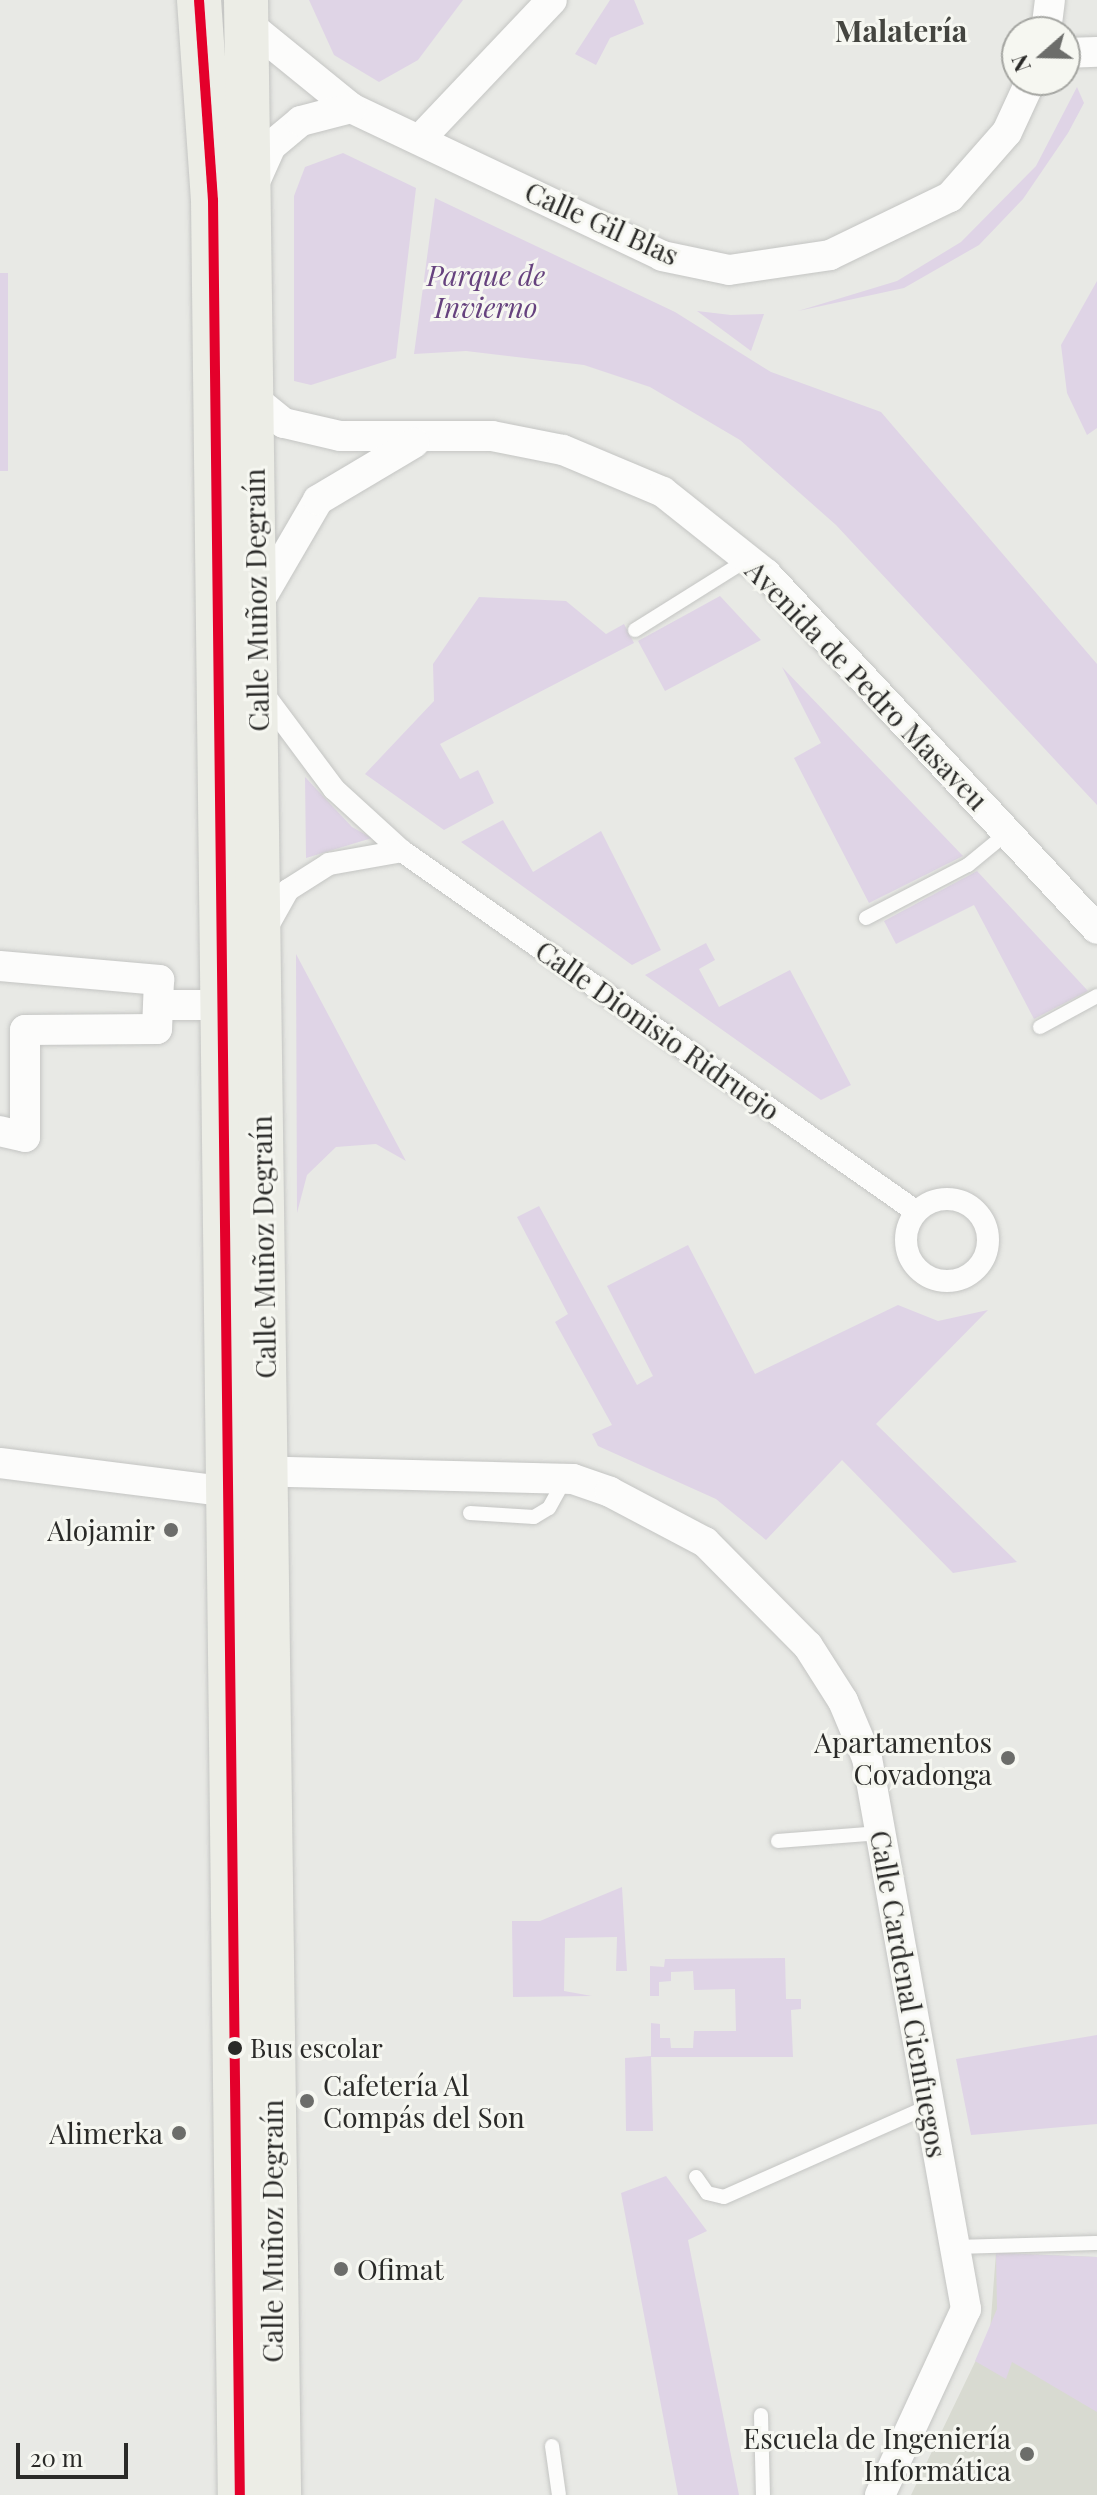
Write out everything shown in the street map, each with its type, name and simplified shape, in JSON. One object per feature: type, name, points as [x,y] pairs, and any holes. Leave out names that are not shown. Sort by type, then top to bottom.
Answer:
[{"type":"highway","name":"Calle Muñoz Degraín","points":[[199,0],[213,200],[220,1005],[279,2495]]},
{"type":"highway","name":"Calle Muñoz Degraín","points":[[240,2495],[241,1478],[259,942],[247,13]]},
{"type":"street","points":[[421,138],[552,0]]},
{"type":"street","name":"Calle Gil Blas","points":[[247,13],[351,108],[421,138],[662,256],[729,270],[778,267],[872,240],[950,197],[1007,132],[1024,96]]},
{"type":"street","points":[[251,192],[281,138],[301,121],[351,108]]},
{"type":"street","name":"Avenida de Pedro Masaveu","points":[[254,399],[284,423],[326,433],[428,438],[492,436],[613,466],[663,492],[748,559],[1097,929]]},
{"type":"street","name":"Avenida de Pedro Masaveu","points":[[257,605],[318,500],[382,456],[428,438]]},
{"type":"street","name":"Calle Dionisio Ridruejo","points":[[257,683],[284,731],[334,789],[402,851],[914,1210]]},
{"type":"street","points":[[259,942],[288,890],[308,877],[329,864],[402,851]]},
{"type":"street","points":[[0,966],[159,980],[157,1029],[25,1030],[25,1137],[0,1131]]},
{"type":"street","points":[[158,1005],[220,1005]]},
{"type":"street","name":"Calle Cardenal Cienfuegos","points":[[0,1463],[241,1478],[565,1479],[610,1492],[705,1542],[808,1646],[843,1701],[867,1758],[966,2309],[880,2495]]},
{"type":"lane","points":[[635,630],[748,559]]},
{"type":"lane","points":[[866,918],[968,865],[1007,833]]},
{"type":"lane","points":[[1040,1027],[1097,996]]},
{"type":"lane","points":[[470,1513],[534,1517],[549,1508],[565,1479]]},
{"type":"lane","points":[[778,1841],[880,1833]]},
{"type":"lane","points":[[696,2177],[707,2193],[724,2197],[929,2106]]},
{"type":"lane","points":[[954,2247],[1097,2243]]},
{"type":"lane","points":[[761,2415],[763,2495]]},
{"type":"lane","points":[[552,2446],[559,2495]]},
{"type":"shaded area","points":[[996,2253],[1097,2257],[1097,2495],[911,2495],[990,2331]]},
{"type":"green space","points":[[309,0],[463,0],[418,60],[379,82],[334,55]]},
{"type":"green space","points":[[610,0],[634,0],[644,24],[610,38],[596,65],[575,54]]},
{"type":"green space","points":[[1072,96],[1081,96],[1084,103],[1068,133],[1023,199],[979,245],[904,288],[798,311],[897,281],[961,242],[1036,166]]},
{"type":"green space","points":[[343,153],[416,188],[396,358],[311,385],[294,381],[294,196],[305,167]]},
{"type":"green space","name":"Parque de Invierno","points":[[435,198],[675,312],[771,372],[881,412],[1097,664],[1097,805],[836,525],[740,440],[650,387],[584,365],[466,351],[414,354]]},
{"type":"green space","points":[[0,273],[8,273],[8,471],[0,471]]},
{"type":"green space","points":[[1097,281],[1097,428],[1087,435],[1067,393],[1061,345]]},
{"type":"green space","points":[[697,311],[731,315],[764,314],[751,351]]},
{"type":"green space","points":[[720,596],[761,640],[665,691],[638,641]]},
{"type":"green space","points":[[479,597],[566,601],[606,634],[624,624],[634,643],[440,744],[460,779],[478,770],[494,803],[444,830],[365,774],[434,701],[433,664]]},
{"type":"green space","points":[[782,667],[963,856],[869,903],[794,758],[821,743]]},
{"type":"green space","points":[[305,777],[352,827],[372,838],[306,858]]},
{"type":"green space","points":[[503,820],[533,872],[601,831],[661,950],[632,965],[461,842]]},
{"type":"green space","points":[[977,871],[1088,991],[1034,1019],[974,905],[896,944],[884,921]]},
{"type":"green space","points":[[706,943],[715,960],[699,969],[719,1007],[790,970],[851,1085],[821,1100],[645,975]]},
{"type":"green space","points":[[296,954],[406,1161],[376,1144],[336,1147],[307,1175],[297,1213]]},
{"type":"green space","points":[[539,1206],[637,1385],[653,1376],[607,1286],[688,1245],[755,1374],[898,1305],[938,1321],[988,1310],[876,1424],[1017,1562],[953,1573],[842,1460],[766,1540],[716,1499],[598,1446],[592,1434],[612,1425],[555,1322],[568,1314],[517,1217]]},
{"type":"green space","points":[[622,1887],[627,1971],[616,1971],[617,1937],[565,1938],[564,1991],[592,1996],[513,1997],[512,1921],[540,1921]]},
{"type":"green space","points":[[785,1958],[786,1999],[801,1999],[801,2009],[791,2010],[793,2057],[651,2057],[653,2131],[626,2131],[625,2058],[651,2056],[651,2023],[660,2024],[660,2038],[670,2038],[671,2048],[693,2048],[694,2031],[736,2031],[735,1989],[694,1990],[693,1971],[671,1972],[671,1981],[659,1982],[659,1996],[650,1996],[650,1966],[664,1967],[665,1959]]},
{"type":"green space","points":[[1097,2035],[1097,2124],[971,2135],[956,2059]]},
{"type":"green space","points":[[666,2176],[707,2231],[688,2240],[739,2495],[678,2495],[621,2193]]},
{"type":"green space","points":[[996,2253],[1097,2257],[1097,2412],[1012,2362],[1006,2379],[975,2361],[997,2309]]},
{"type":"transit line","points":[[199,0],[213,200],[240,2495]]},
{"type":"place","name":"Alojamir","points":[[171,1530]]},
{"type":"place","name":"Apartamentos Covadonga","points":[[1008,1758]]},
{"type":"place","name":"Bus escolar","points":[[235,2048]]},
{"type":"place","name":"Cafetería Al Compás del Son","points":[[307,2101]]},
{"type":"place","name":"Alimerka","points":[[179,2133]]},
{"type":"place","name":"Ofimat","points":[[341,2269]]},
{"type":"place","name":"Escuela de Ingeniería Informática","points":[[1027,2454]]},
{"type":"district","name":"Malatería","points":[[901,30]]}]
